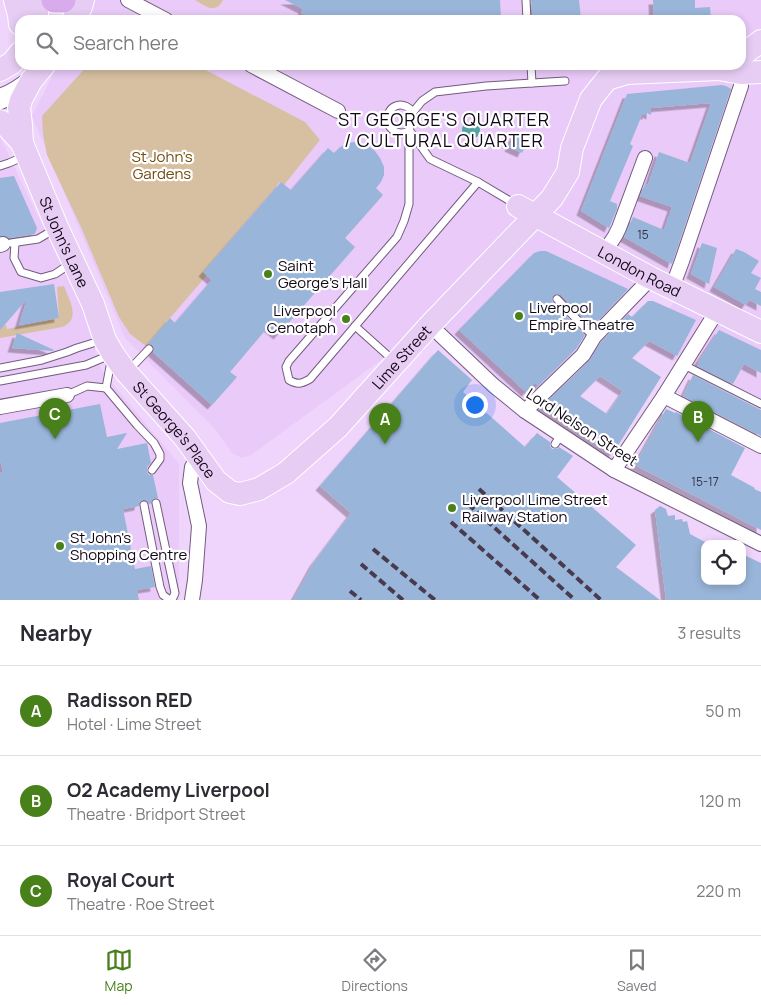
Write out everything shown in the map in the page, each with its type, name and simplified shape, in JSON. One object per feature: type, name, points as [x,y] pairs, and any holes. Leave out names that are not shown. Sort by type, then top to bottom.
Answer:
[{"type":"highway","points":[[54,0],[63,0]]},
{"type":"main road","points":[[15,0],[20,15]]},
{"type":"main road","points":[[37,0],[37,15]]},
{"type":"main road","points":[[76,15],[83,0]]},
{"type":"main road","points":[[746,58],[761,41]]},
{"type":"main road","points":[[0,70],[15,59]]},
{"type":"main road","name":"Lime Street","points":[[259,489],[286,473],[338,427],[430,325],[526,211],[552,198],[568,172],[572,148],[591,99],[607,79],[627,73],[682,70]]},
{"type":"main road","name":"St John's Lane","points":[[38,73],[21,100],[19,108],[10,119],[93,304],[109,347]]},
{"type":"main road","points":[[0,105],[10,119]]},
{"type":"main road","name":"London Road","points":[[526,211],[604,254],[761,332]]},
{"type":"main road","name":"St George's Place","points":[[109,347],[126,372],[174,424],[216,480],[230,492],[240,494],[259,489]]},
{"type":"street","points":[[128,0],[156,15]]},
{"type":"street","points":[[260,70],[338,111]]},
{"type":"street","points":[[672,288],[741,86],[738,70]]},
{"type":"street","points":[[0,99],[19,90],[38,73]]},
{"type":"street","points":[[604,254],[619,228],[645,158]]},
{"type":"street","points":[[525,411],[583,355],[594,337],[651,278]]},
{"type":"street","points":[[614,470],[718,311]]},
{"type":"street","name":"Lord Nelson Street","points":[[430,325],[493,385],[558,440],[761,544]]},
{"type":"street","points":[[0,408],[67,395]]},
{"type":"street","points":[[664,396],[761,446]]},
{"type":"street","points":[[192,600],[199,526],[190,483],[192,467],[199,456]]},
{"type":"lane","points":[[526,0],[527,15]]},
{"type":"lane","points":[[531,70],[532,83]]},
{"type":"lane","points":[[478,182],[310,379],[302,383],[294,383],[289,380],[286,367],[289,360],[397,237],[409,204],[409,131],[413,112],[422,101],[435,92],[564,81]]},
{"type":"lane","points":[[409,131],[400,133],[394,131],[388,124],[388,114],[392,108],[398,105],[407,106],[413,112]]},
{"type":"lane","points":[[409,131],[430,159],[478,182],[526,211]]},
{"type":"lane","points":[[0,166],[9,163],[24,149]]},
{"type":"lane","points":[[57,227],[38,239],[6,244],[21,272],[41,278],[55,274],[73,262]]},
{"type":"lane","points":[[556,299],[594,337]]},
{"type":"lane","points":[[355,326],[396,362]]},
{"type":"lane","points":[[0,368],[42,360],[77,348],[109,347]]},
{"type":"lane","points":[[0,381],[86,365],[109,347]]},
{"type":"lane","points":[[106,388],[109,347]]},
{"type":"lane","points":[[126,372],[149,349]]},
{"type":"lane","points":[[684,365],[761,404]]},
{"type":"lane","points":[[67,395],[87,386],[106,388],[154,443],[160,454],[160,459],[152,470]]},
{"type":"lane","points":[[144,505],[160,587],[163,595],[171,600],[175,592],[156,502]]},
{"type":"shaded area","points":[[91,0],[761,0],[761,405],[650,347],[649,341],[656,335],[680,293],[651,278],[525,411],[429,325],[251,455],[242,458],[232,453],[215,429],[125,338],[32,116],[55,70],[746,70],[746,15],[84,15]]},
{"type":"shaded area","points":[[471,121],[477,124],[480,130],[477,136],[471,139],[465,136],[462,130],[465,124]]},
{"type":"shaded area","points":[[0,137],[81,306],[102,371],[179,464],[179,600],[0,600]]},
{"type":"green space","points":[[195,0],[223,0],[217,7],[210,8]]},
{"type":"green space","name":"St John's Gardens","points":[[83,70],[206,70],[305,122],[320,140],[284,185],[280,182],[203,272],[207,275],[146,346],[130,334],[119,317],[81,227],[47,155],[42,116]]},
{"type":"green space","points":[[64,286],[71,303],[73,315],[68,324],[62,327],[0,338],[0,330],[4,325],[6,325],[7,329],[59,318],[57,287]]},
{"type":"building","points":[[285,0],[500,0],[501,15],[305,15],[301,13],[303,9]]},
{"type":"building","points":[[531,0],[579,0],[580,15],[532,15]]},
{"type":"building","points":[[653,0],[695,0],[695,8],[710,7],[711,15],[654,15]]},
{"type":"building","points":[[722,85],[731,89],[672,264],[624,237],[633,217],[664,230],[672,207],[640,196],[645,184],[648,185],[659,152],[690,163],[711,103],[651,108],[651,115],[647,113],[647,115],[642,115],[630,144],[633,146],[610,201],[617,204],[617,209],[609,228],[581,211],[627,94]]},
{"type":"building","points":[[515,134],[528,140],[522,153],[509,147]]},
{"type":"building","name":"Saint George's Hall","points":[[354,142],[368,146],[375,151],[384,167],[384,175],[376,188],[383,195],[345,238],[355,247],[278,335],[268,327],[230,372],[237,377],[212,405],[153,352],[154,347],[148,344],[170,318],[175,323],[212,280],[203,272],[281,182],[291,190],[328,148],[334,153],[347,143]]},
{"type":"building","points":[[14,176],[37,228],[35,234],[9,238],[0,236],[0,178]]},
{"type":"building","points":[[702,243],[717,248],[709,284],[691,274]]},
{"type":"building","points":[[736,249],[759,261],[751,273],[761,278],[755,289],[761,292],[761,306],[749,300],[746,305],[714,287]]},
{"type":"building","name":"Liverpool Empire Theatre","points":[[546,251],[628,289],[592,327],[561,295],[556,294],[553,296],[553,303],[585,335],[576,349],[538,386],[535,383],[526,392],[459,330],[534,253]]},
{"type":"building","points":[[54,284],[59,318],[19,325],[27,299],[0,330],[0,292]]},
{"type":"building","points":[[648,301],[653,301],[696,320],[677,356],[649,341],[632,358],[661,377],[612,455],[542,406],[589,361],[601,342],[628,314],[632,317]],"holes":[[[600,376],[623,391],[607,414],[580,396]]]},
{"type":"building","points":[[719,330],[761,350],[761,373],[744,364],[733,384],[697,366]]},
{"type":"building","points":[[17,333],[54,350],[12,348]]},
{"type":"building","name":"Liverpool Lime Street Railway Station","points":[[438,350],[472,380],[463,392],[525,447],[537,433],[550,442],[552,449],[559,447],[573,456],[557,477],[636,545],[616,567],[660,600],[293,600],[314,562],[351,513],[320,486]]},
{"type":"building","points":[[693,375],[761,410],[761,436],[683,396]]},
{"type":"building","name":"St John's Shopping Centre","points":[[100,404],[107,437],[127,433],[117,449],[147,443],[151,463],[147,467],[147,472],[149,475],[153,475],[158,498],[153,499],[149,504],[146,500],[143,500],[139,503],[139,506],[123,509],[135,569],[151,566],[155,587],[137,590],[139,600],[0,600],[0,473],[3,472],[0,459],[0,423]]},
{"type":"building","points":[[666,409],[676,412],[745,448],[731,475],[761,492],[761,530],[635,465]]},
{"type":"building","points":[[660,506],[666,509],[668,516],[675,515],[675,520],[682,519],[683,522],[687,521],[690,534],[701,540],[701,585],[746,585],[746,556],[761,563],[761,600],[666,600],[655,510]]},
{"type":"railway","points":[[479,489],[601,600]]},
{"type":"railway","points":[[468,504],[575,600]]},
{"type":"railway","points":[[451,522],[540,600]]},
{"type":"railway","points":[[373,549],[435,600]]},
{"type":"railway","points":[[361,564],[403,600]]},
{"type":"railway","points":[[350,591],[361,600]]},
{"type":"place","name":"Saint George's Hall","points":[[268,274]]},
{"type":"place","name":"Liverpool Empire Theatre","points":[[519,316]]},
{"type":"place","name":"Liverpool Cenotaph","points":[[346,319]]},
{"type":"place","name":"Royal Court","points":[[55,439]]},
{"type":"place","name":"O2 Academy Liverpool","points":[[698,442]]},
{"type":"place","name":"Radisson RED","points":[[385,444]]},
{"type":"place","name":"Liverpool Lime Street Railway Station","points":[[452,508]]},
{"type":"place","name":"St John's Shopping Centre","points":[[60,546]]},
{"type":"district","name":"ST GEORGE'S QUARTER / CULTURAL QUARTER","points":[[444,129]]}]
